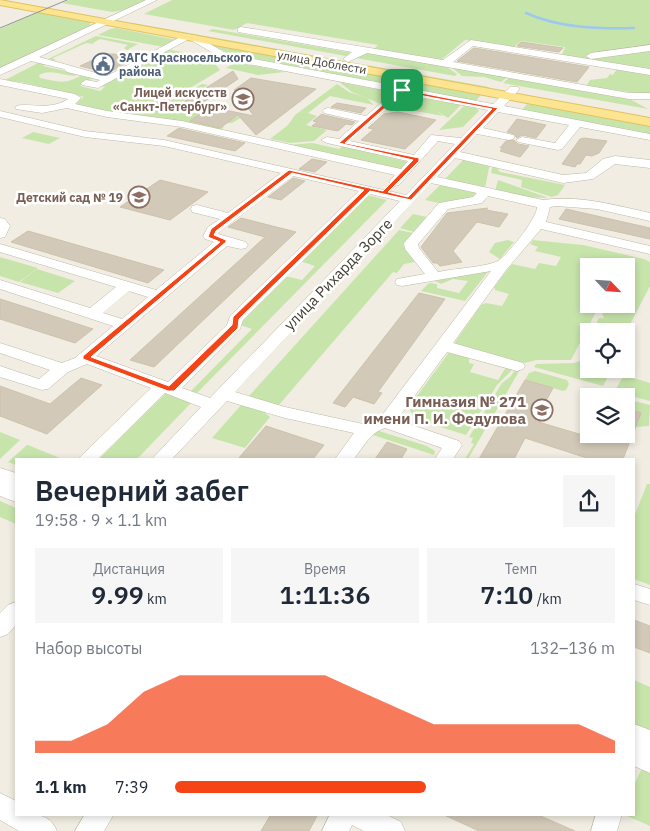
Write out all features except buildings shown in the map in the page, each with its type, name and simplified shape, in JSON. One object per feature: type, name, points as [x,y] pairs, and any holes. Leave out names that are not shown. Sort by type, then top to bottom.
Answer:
[{"type":"main road","name":"улица Доблести","points":[[0,2],[29,3],[189,38],[510,93],[650,113]]},
{"type":"main road","points":[[3,15],[29,3]]},
{"type":"main road","name":"улица Доблести","points":[[111,20],[348,59],[650,122]]},
{"type":"street","points":[[0,72],[153,0]]},
{"type":"street","points":[[241,30],[630,96],[650,96]]},
{"type":"street","points":[[86,83],[98,85],[189,38],[230,57],[650,137]]},
{"type":"street","points":[[445,64],[471,43],[650,72]]},
{"type":"street","points":[[573,59],[650,48]]},
{"type":"street","points":[[348,59],[361,51]]},
{"type":"street","points":[[31,58],[56,63],[68,67],[70,70],[110,78]]},
{"type":"street","points":[[580,87],[590,75]]},
{"type":"street","points":[[0,82],[74,97],[74,100],[54,110],[38,111],[2,106]]},
{"type":"street","points":[[341,143],[402,90]]},
{"type":"street","name":"улица Рихарда Зорге","points":[[162,458],[510,93]]},
{"type":"street","points":[[630,96],[650,107]]},
{"type":"street","points":[[66,105],[111,115],[182,124],[403,173]]},
{"type":"street","points":[[2,106],[85,134],[164,143],[409,199]]},
{"type":"street","points":[[328,112],[369,120]]},
{"type":"street","points":[[522,140],[542,136],[556,119]]},
{"type":"street","points":[[542,136],[558,147],[576,123]]},
{"type":"street","points":[[474,130],[509,137]]},
{"type":"street","points":[[384,193],[417,159],[435,137],[463,142]]},
{"type":"street","points":[[327,140],[417,159]]},
{"type":"street","points":[[240,160],[264,142]]},
{"type":"street","points":[[452,154],[501,164],[524,172],[563,179],[589,176],[607,162],[615,160],[650,164]]},
{"type":"street","points":[[241,245],[210,236],[213,230],[229,217],[291,172]]},
{"type":"street","points":[[428,179],[543,204],[555,202],[582,203],[650,217]]},
{"type":"street","points":[[88,458],[235,326],[235,318],[368,189]]},
{"type":"street","points":[[434,276],[412,249],[411,243],[444,206],[478,200],[485,192]]},
{"type":"street","points":[[386,422],[501,267],[538,224],[544,210],[543,204]]},
{"type":"street","points":[[197,209],[229,217]]},
{"type":"street","points":[[0,222],[3,226],[0,234]]},
{"type":"street","points":[[538,224],[650,250]]},
{"type":"street","points":[[6,373],[42,385],[62,368],[86,358],[224,241]]},
{"type":"street","points":[[0,248],[160,296]]},
{"type":"street","points":[[402,282],[496,266],[501,267]]},
{"type":"street","points":[[0,284],[126,325]]},
{"type":"street","points":[[92,314],[127,286]]},
{"type":"street","points":[[444,346],[517,366]]},
{"type":"street","points":[[0,348],[62,368]]},
{"type":"street","points":[[86,358],[167,388],[322,421],[343,423],[366,430]]},
{"type":"street","points":[[6,373],[33,359]]},
{"type":"street","points":[[345,458],[366,430],[386,422],[453,445],[445,458]]},
{"type":"street","points":[[0,474],[15,480]]},
{"type":"street","points":[[0,488],[15,495]]},
{"type":"street","points":[[635,592],[650,597]]},
{"type":"street","points":[[0,628],[15,612]]},
{"type":"street","points":[[635,735],[650,742]]},
{"type":"street","points":[[635,754],[650,761]]},
{"type":"street","points":[[0,806],[15,815]]},
{"type":"street","points":[[18,816],[44,831]]},
{"type":"street","points":[[88,831],[99,816]]},
{"type":"street","points":[[335,831],[343,816]]},
{"type":"street","points":[[362,816],[392,831]]},
{"type":"street","points":[[604,831],[608,816]]},
{"type":"green space","points":[[69,0],[148,0],[125,10],[112,12],[62,3]]},
{"type":"green space","points":[[172,0],[650,0],[650,70],[562,55],[565,47],[521,41],[513,48],[465,40],[441,60],[375,50],[378,45],[247,23],[234,30],[144,14]]},
{"type":"green space","points":[[39,12],[89,22],[91,25],[0,68],[0,29]]},
{"type":"green space","points":[[133,23],[489,87],[487,90],[130,24]]},
{"type":"green space","points":[[116,28],[177,40],[164,47],[98,35]]},
{"type":"green space","points":[[213,29],[353,53],[346,56],[208,31]]},
{"type":"green space","points":[[96,36],[138,44],[127,50],[124,48],[128,45],[100,39],[94,44],[86,43],[53,58],[56,61],[48,59]]},
{"type":"green space","points":[[211,45],[482,94],[475,102],[237,57]]},
{"type":"green space","points":[[167,49],[211,58],[220,70],[157,108],[202,84],[208,85],[175,106],[184,108],[183,110],[232,120],[238,116],[242,117],[232,123],[223,123],[221,125],[224,127],[218,130],[70,105],[84,97],[21,82],[3,81],[42,61],[47,63],[43,66],[80,74],[71,76],[50,72],[39,75],[40,78],[62,82],[72,80],[84,74],[101,80],[91,79],[80,86],[100,91],[105,87],[99,86]]},
{"type":"green space","points":[[369,53],[442,64],[457,74],[455,76],[356,58],[361,54]]},
{"type":"green space","points":[[236,62],[285,72],[258,75],[226,68]]},
{"type":"green space","points":[[450,66],[509,76],[501,82],[484,77],[462,76]]},
{"type":"green space","points":[[618,67],[650,73],[650,95],[586,86],[590,80],[607,78],[610,74],[613,75]]},
{"type":"green space","points":[[511,76],[626,97],[648,109],[503,83]]},
{"type":"green space","points":[[339,82],[397,93],[383,105],[352,92]]},
{"type":"green space","points":[[337,84],[349,92],[367,98],[374,105],[330,96],[308,113],[317,116],[306,125],[327,130],[314,141],[290,143],[270,139],[288,125],[295,115]]},
{"type":"green space","points":[[403,94],[424,103],[443,116],[410,110],[423,107],[407,110],[390,106]]},
{"type":"green space","points":[[416,97],[461,105],[448,118]]},
{"type":"green space","points":[[527,104],[650,125],[650,135],[521,111]]},
{"type":"green space","points":[[464,106],[476,108],[479,111],[463,127],[439,130]]},
{"type":"green space","points":[[33,132],[60,138],[49,144],[22,138]]},
{"type":"green space","points":[[312,143],[339,149],[343,146],[408,162],[402,170],[289,145]]},
{"type":"green space","points":[[465,158],[490,163],[485,188],[445,179]]},
{"type":"green space","points":[[493,164],[499,165],[497,168],[500,172],[565,185],[558,195],[552,197],[521,187],[522,180],[491,173]]},
{"type":"green space","points":[[498,180],[547,198],[524,197],[495,191]]},
{"type":"green space","points":[[440,185],[476,193],[476,195],[475,197],[439,203],[425,200]]},
{"type":"green space","points":[[367,195],[387,200],[196,394],[190,392],[252,329],[237,324],[285,276],[302,280],[315,266],[300,261]]},
{"type":"green space","points":[[413,214],[427,217],[414,232],[400,228]]},
{"type":"green space","points":[[399,230],[413,233],[403,245],[415,262],[404,264],[397,273],[393,272],[278,406],[249,396]]},
{"type":"green space","points":[[508,240],[514,242],[500,259],[489,252],[495,243]]},
{"type":"green space","points":[[533,240],[583,245],[644,259],[650,262],[650,286],[631,323],[596,323],[599,318],[604,318],[602,313],[635,313],[635,258],[580,258],[580,313],[595,313],[590,323],[580,323],[580,343],[571,360],[537,360],[524,363],[456,344],[455,342],[481,305],[486,303],[502,306],[509,294],[495,290],[494,287],[512,264],[535,269],[539,263],[556,266],[561,257],[535,251],[538,247],[530,244]]},
{"type":"green space","points":[[0,257],[38,268],[19,282],[0,276]]},
{"type":"green space","points":[[37,269],[75,281],[58,293],[20,282]]},
{"type":"green space","points":[[484,271],[488,272],[465,301],[421,291],[429,283],[437,284],[437,288],[459,293],[468,281],[453,279],[441,284],[435,281]]},
{"type":"green space","points":[[450,351],[469,357],[469,363],[474,364],[470,372],[498,380],[506,367],[514,368],[497,385],[466,435],[415,419],[410,410],[411,404]]},
{"type":"green space","points":[[580,361],[580,378],[607,378],[603,386],[534,367],[536,364],[574,363]]},
{"type":"green space","points":[[517,367],[521,368],[469,458],[466,458],[474,444],[471,443],[473,438],[469,437],[502,383],[510,377]]},
{"type":"green space","points":[[535,371],[567,380],[569,384],[566,390],[563,391],[525,380],[529,373]]},
{"type":"green space","points":[[622,378],[634,378],[650,383],[650,401],[635,397],[635,388],[617,387]]},
{"type":"green space","points":[[166,393],[192,402],[138,458],[100,458]]},
{"type":"green space","points":[[635,401],[650,405],[649,426],[636,427],[641,413],[635,411]]},
{"type":"green space","points":[[248,404],[268,409],[265,413],[270,417],[245,448],[212,438],[241,405]]},
{"type":"green space","points":[[379,431],[427,446],[435,451],[434,455],[373,435]]},
{"type":"green space","points":[[0,432],[20,440],[0,459]]},
{"type":"green space","points":[[27,445],[60,458],[15,458],[15,465],[8,462]]},
{"type":"green space","points":[[647,484],[650,484],[650,585],[635,579],[635,514]]},
{"type":"green space","points":[[0,501],[15,508],[15,524],[0,517]]},
{"type":"green space","points":[[635,680],[650,687],[650,733],[635,727]]},
{"type":"green space","points":[[642,768],[650,772],[650,826],[627,816],[635,816],[635,783]]},
{"type":"waterway","points":[[526,13],[565,25],[593,28],[634,28]]},
{"type":"tram line","points":[[0,28],[67,0]]},
{"type":"place","name":"ЗАГС Красносельского района","points":[[103,64]]},
{"type":"place","name":"Лицей искусств «Санкт-Петербург»","points":[[243,99]]},
{"type":"place","name":"Детский сад № 19","points":[[139,197]]},
{"type":"place","name":"Гимназия № 271 имени П. И. Федулова","points":[[542,410]]},
{"type":"route","points":[[402,90],[341,143],[417,159],[384,193],[349,184],[291,172],[213,230],[210,236],[224,241],[86,358],[171,389],[235,326],[235,318],[368,189],[384,193],[409,199],[496,108],[402,90]]}]
